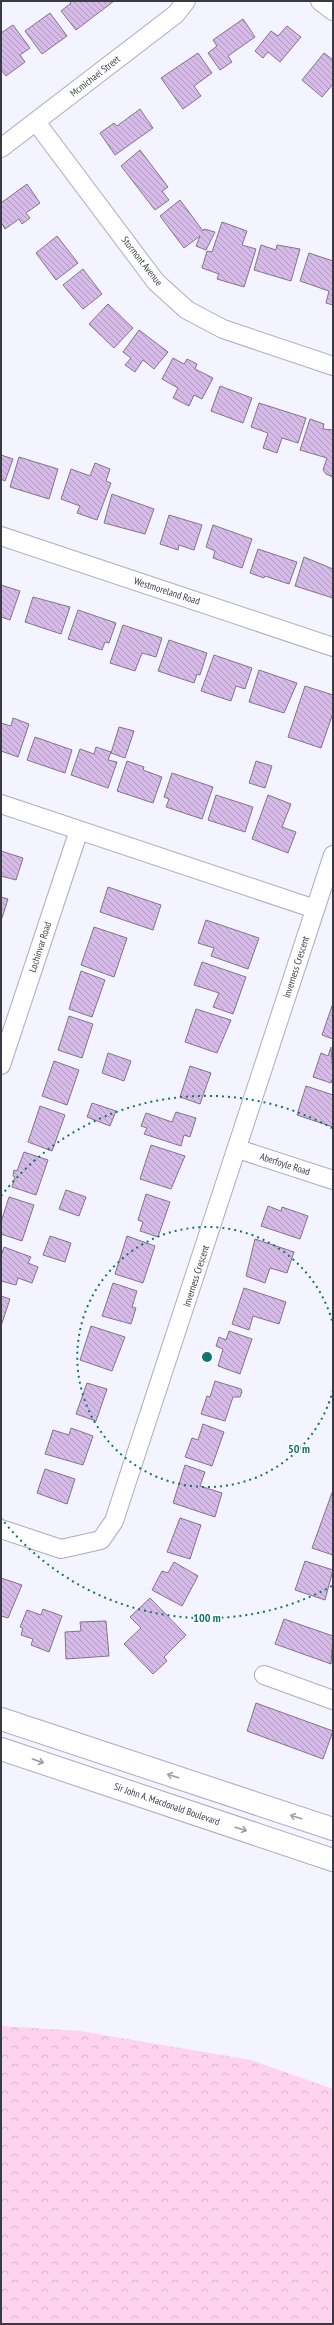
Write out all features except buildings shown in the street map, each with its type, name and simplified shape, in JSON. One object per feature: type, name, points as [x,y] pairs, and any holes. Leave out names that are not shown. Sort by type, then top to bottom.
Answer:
[{"type":"main road","points":[[1,1719],[333,1829]]},
{"type":"main road","name":"Sir John A. Macdonald Boulevard","points":[[1,1748],[333,1860]]},
{"type":"street","name":"Mcmichael Street","points":[[1,148],[176,14],[186,1]]},
{"type":"street","points":[[320,1],[333,11]]},
{"type":"street","name":"Stormont Avenue","points":[[36,122],[156,282],[187,310],[223,329],[333,366]]},
{"type":"street","name":"Westmoreland Road","points":[[1,536],[333,647]]},
{"type":"street","points":[[1,804],[315,909]]},
{"type":"street","name":"Lochinvar Road","points":[[1,1065],[79,830]]},
{"type":"street","name":"Inverness Crescent","points":[[1,1530],[61,1549],[101,1540],[114,1521],[238,1149],[333,855]]},
{"type":"street","name":"Aberfoyle Road","points":[[238,1149],[333,1180]]},
{"type":"street","points":[[264,1675],[332,1697]]},
{"type":"green space","points":[[1,2026],[80,2031],[251,2060],[333,2089],[333,2324],[1,2324]]}]
